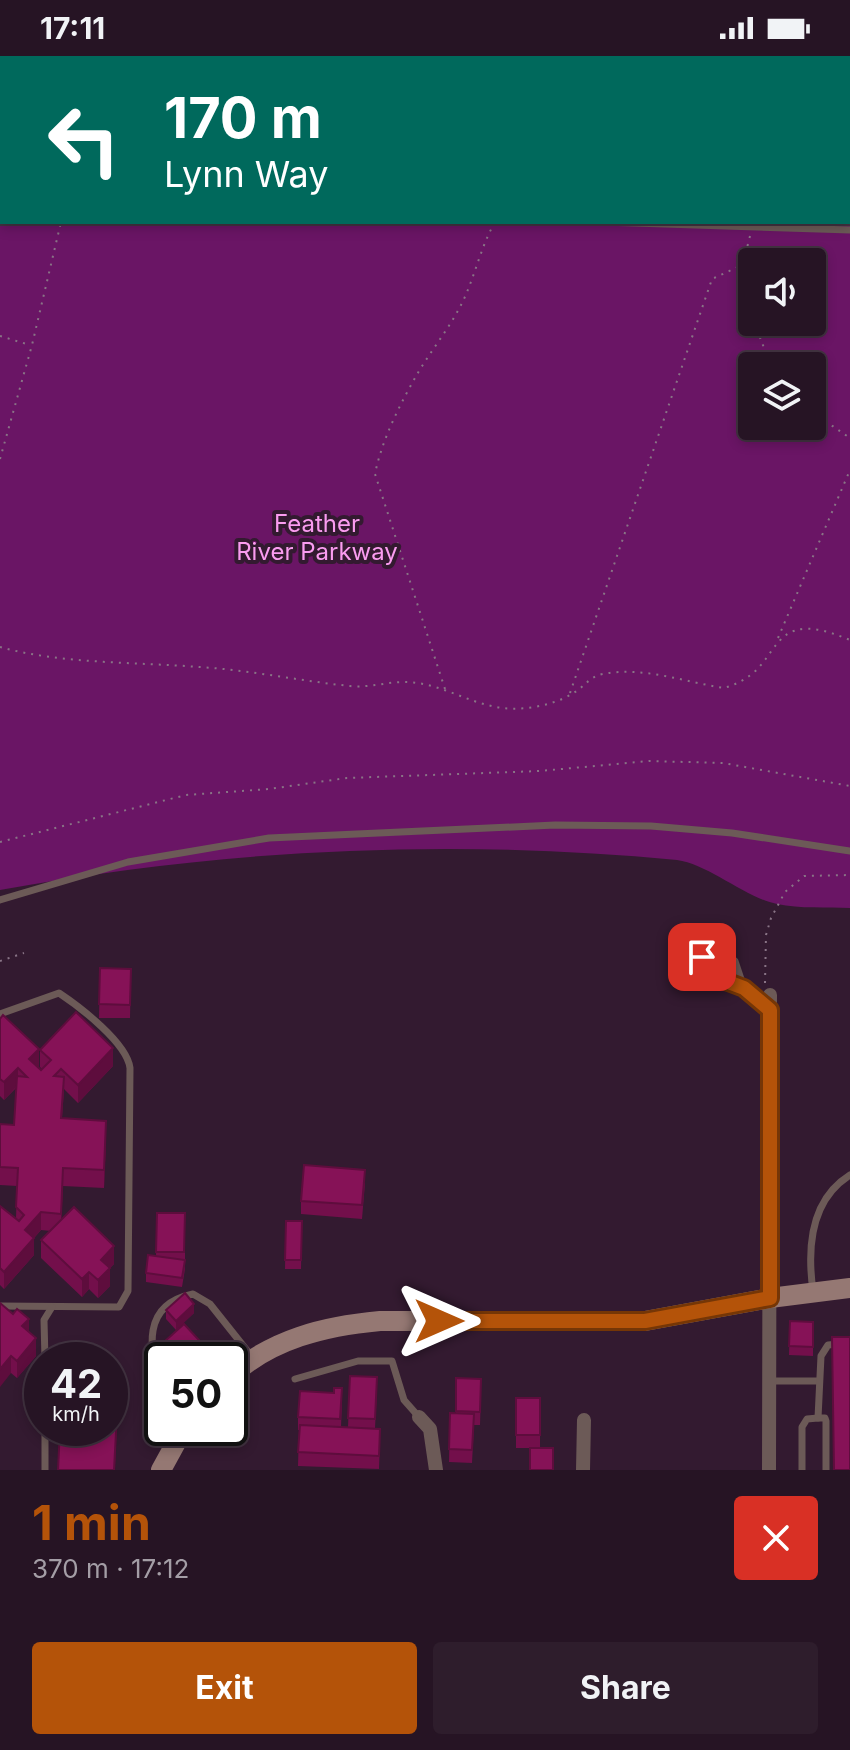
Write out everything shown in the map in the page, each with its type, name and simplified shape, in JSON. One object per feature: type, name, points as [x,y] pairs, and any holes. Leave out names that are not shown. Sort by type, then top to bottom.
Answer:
[{"type":"main road","points":[[248,1363],[286,1341],[349,1324],[380,1321],[645,1321],[770,1298],[850,1288]]},
{"type":"main road","points":[[161,1470],[174,1446]]},
{"type":"street","points":[[769,1470],[770,1002]]},
{"type":"street","points":[[419,1417],[430,1429],[436,1470]]},
{"type":"street","points":[[583,1470],[584,1420]]},
{"type":"lane","points":[[663,224],[850,230]]},
{"type":"lane","points":[[0,900],[128,862],[269,838],[555,825],[651,826],[732,833],[850,851]]},
{"type":"lane","points":[[744,988],[735,961],[719,949],[702,957],[699,971],[744,988],[770,1002]]},
{"type":"lane","points":[[0,1014],[59,993],[75,1003],[128,1057],[128,1291],[119,1307],[0,1306]]},
{"type":"lane","points":[[813,1293],[810,1270],[815,1221],[825,1197],[850,1175]]},
{"type":"lane","points":[[152,1342],[153,1322],[162,1310],[193,1294],[210,1304],[240,1342]]},
{"type":"lane","points":[[45,1342],[44,1320],[52,1307]]},
{"type":"lane","points":[[818,1418],[821,1356],[828,1345],[850,1343]]},
{"type":"lane","points":[[248,1353],[253,1359]]},
{"type":"lane","points":[[295,1379],[358,1361],[392,1361],[404,1400],[419,1417]]},
{"type":"lane","points":[[769,1381],[819,1381]]},
{"type":"lane","points":[[802,1470],[802,1427],[807,1419],[818,1418],[825,1418],[826,1421],[826,1470]]},
{"type":"lane","points":[[45,1446],[45,1470]]},
{"type":"path","points":[[0,459],[32,345],[61,224]]},
{"type":"path","points":[[445,689],[375,474],[379,454],[418,372],[464,300],[484,242],[494,224]]},
{"type":"path","points":[[746,248],[753,227]]},
{"type":"path","points":[[570,694],[712,279],[738,267]]},
{"type":"path","points":[[0,336],[32,345]]},
{"type":"path","points":[[826,422],[850,438]]},
{"type":"path","points":[[776,643],[850,470]]},
{"type":"path","points":[[0,647],[87,659],[235,670],[352,686],[402,682],[436,685],[473,701],[505,709],[552,704],[590,678],[603,674],[631,672],[724,688],[754,673],[781,636],[799,630],[818,629],[850,640]]},
{"type":"path","points":[[0,842],[186,795],[269,789],[347,778],[540,771],[649,761],[723,763],[850,786]]},
{"type":"path","points":[[770,1002],[765,988],[766,935],[785,892],[804,876],[850,875]]},
{"type":"path","points":[[0,961],[24,953]]},
{"type":"green space","name":"Feather River Parkway","points":[[0,224],[850,224],[850,908],[777,904],[689,863],[592,853],[422,849],[337,851],[168,865],[0,890]]},
{"type":"building","points":[[100,968],[131,969],[130,1005],[99,1004]]},
{"type":"building","points":[[76,1012],[113,1048],[78,1085],[61,1069],[54,1076],[64,1077],[61,1118],[106,1121],[104,1170],[63,1168],[61,1214],[41,1212],[25,1230],[34,1238],[4,1272],[0,1268],[0,1206],[19,1221],[24,1215],[16,1207],[18,1168],[0,1167],[0,1124],[14,1125],[17,1076],[27,1077],[18,1068],[4,1082],[0,1079],[0,1019],[3,1015],[39,1049],[29,1059],[41,1070],[51,1060],[40,1050]]},
{"type":"building","points":[[304,1165],[365,1170],[362,1205],[301,1201]]},
{"type":"building","points":[[74,1207],[114,1246],[101,1260],[110,1268],[98,1280],[89,1272],[82,1279],[41,1240]]},
{"type":"building","points":[[157,1213],[185,1213],[184,1252],[156,1252]]},
{"type":"building","points":[[286,1221],[302,1221],[301,1260],[285,1260]]},
{"type":"building","points":[[148,1255],[185,1260],[182,1278],[146,1273]]},
{"type":"building","points":[[185,1293],[194,1304],[176,1321],[166,1310]]},
{"type":"building","points":[[0,1303],[13,1314],[17,1309],[29,1319],[22,1326],[36,1338],[33,1342],[24,1342],[24,1353],[17,1361],[11,1356],[0,1369]]},
{"type":"building","points":[[790,1321],[813,1322],[813,1347],[789,1346]]},
{"type":"building","points":[[184,1324],[201,1342],[164,1342]]},
{"type":"building","points":[[832,1337],[850,1337],[850,1470],[834,1470]]},
{"type":"building","points":[[350,1376],[377,1377],[375,1419],[348,1418]]},
{"type":"building","points":[[456,1378],[481,1379],[480,1412],[456,1411]]},
{"type":"building","points":[[334,1388],[342,1388],[340,1419],[298,1417],[300,1391],[334,1393]]},
{"type":"building","points":[[516,1398],[540,1398],[540,1435],[516,1435]]},
{"type":"building","points":[[450,1413],[474,1414],[472,1450],[449,1449]]},
{"type":"building","points":[[300,1425],[380,1429],[379,1456],[298,1452]]},
{"type":"building","points":[[59,1446],[115,1446],[114,1470],[58,1470]]},
{"type":"building","points":[[530,1448],[553,1448],[553,1470],[530,1470]]},
{"type":"route","points":[[439,1321],[645,1321],[770,1298],[770,1010],[744,988],[699,971],[702,957]]}]
